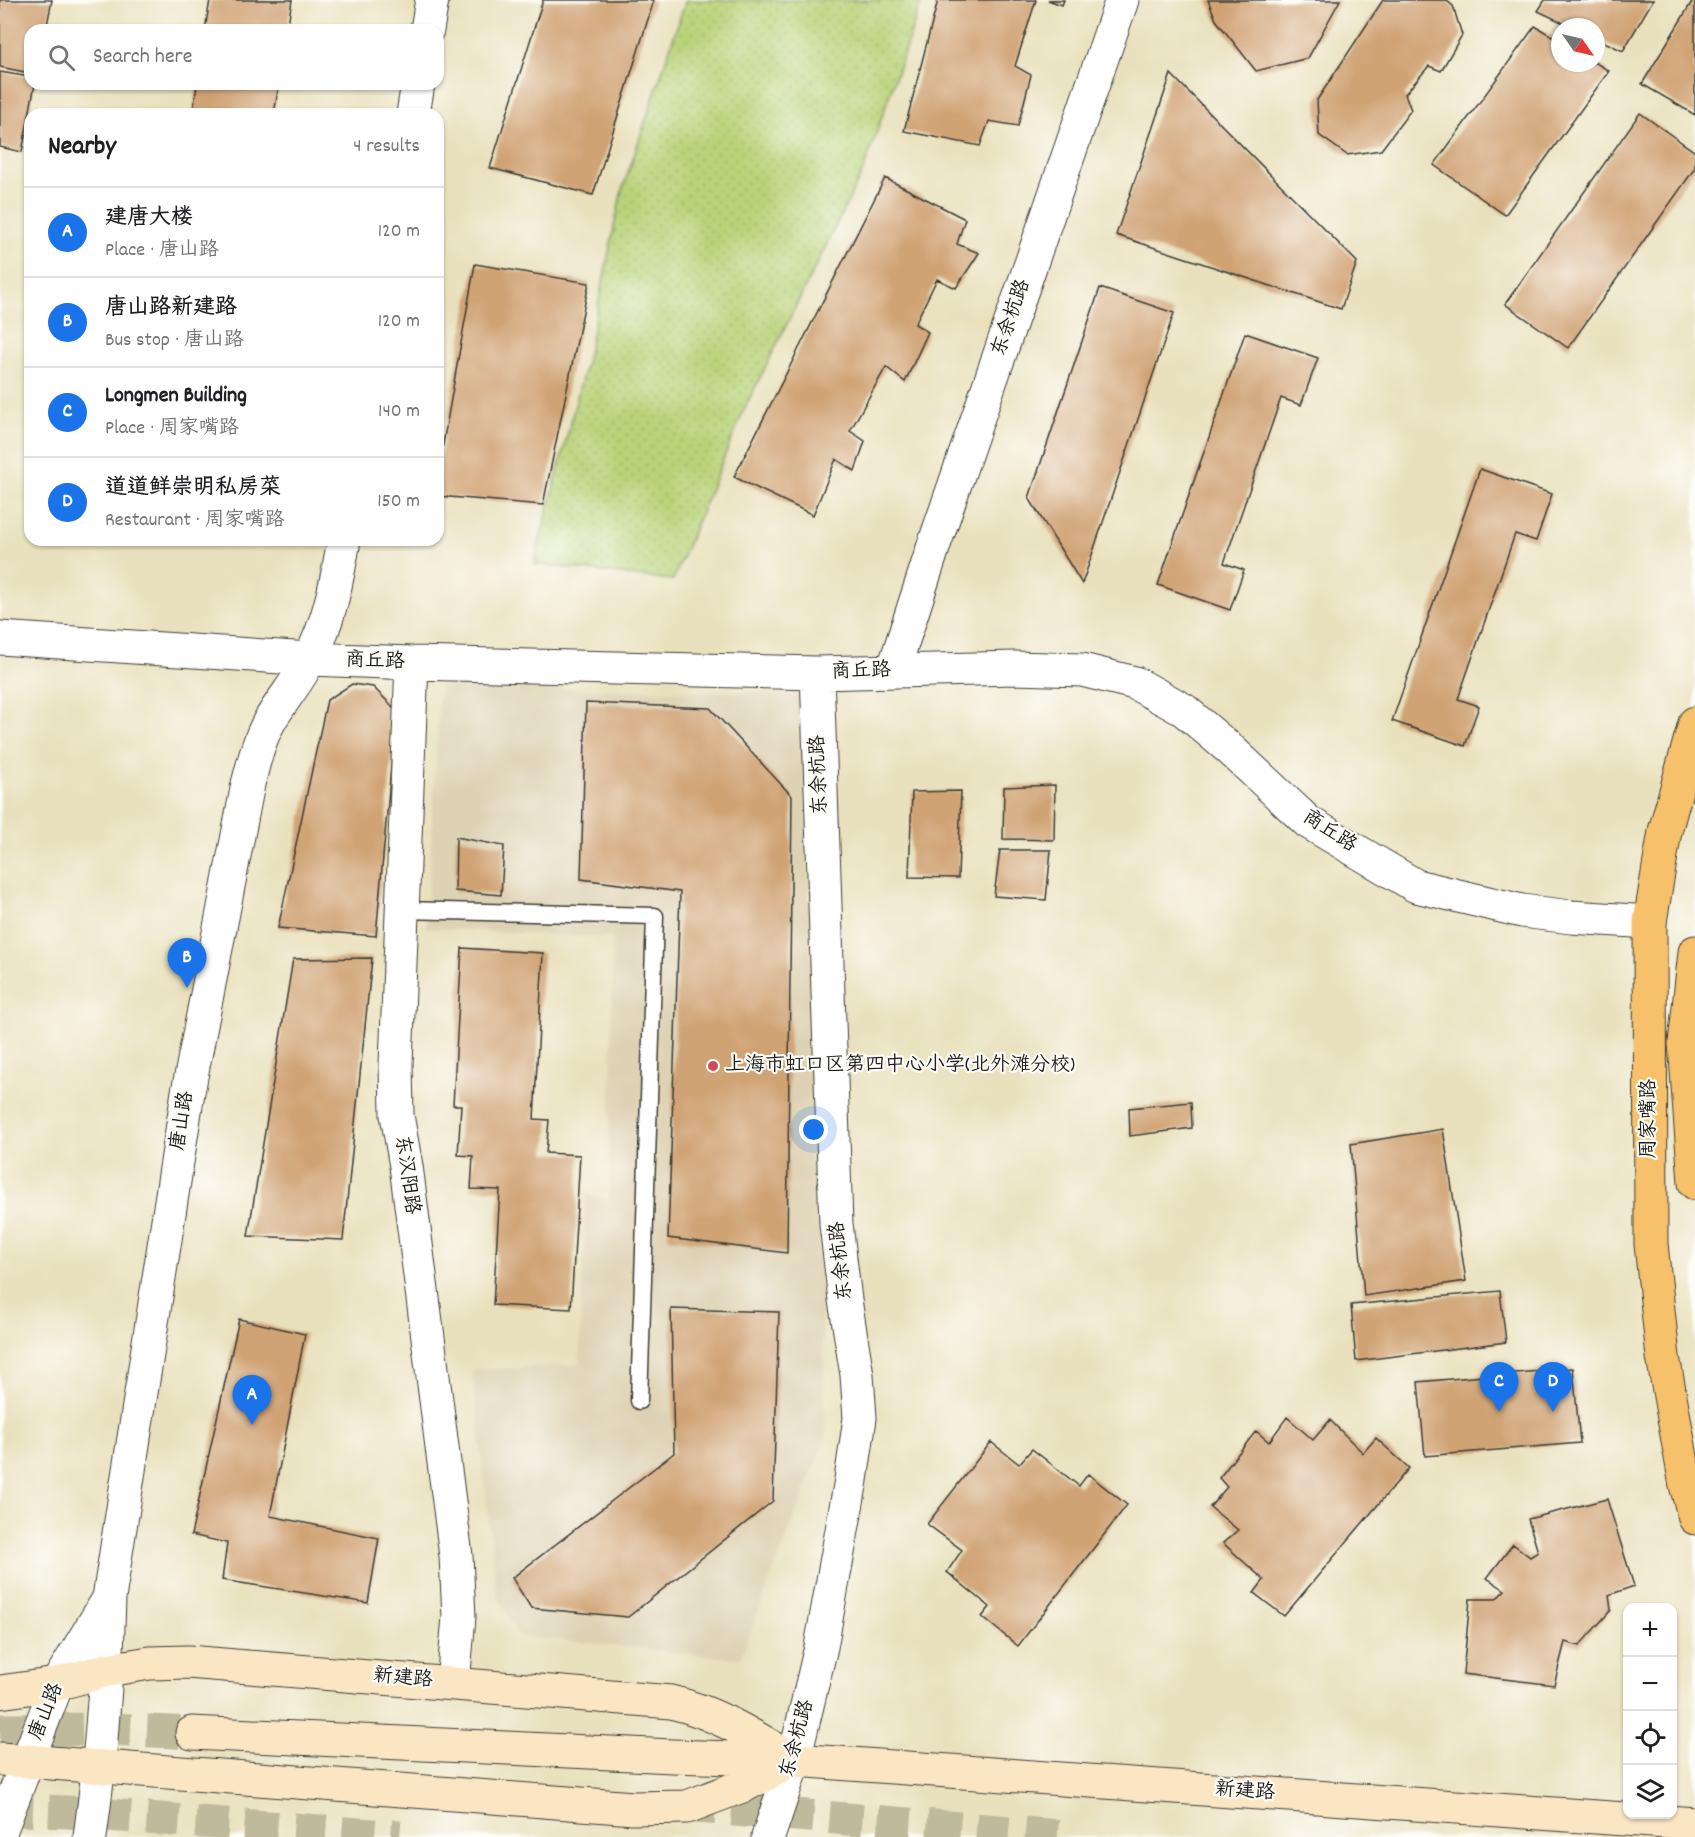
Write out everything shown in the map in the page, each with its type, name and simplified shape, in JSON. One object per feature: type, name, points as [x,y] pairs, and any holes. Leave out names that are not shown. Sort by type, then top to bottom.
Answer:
[{"type":"main road","name":"周家嘴路","points":[[1695,723],[1665,831],[1650,922],[1651,1244],[1663,1357],[1686,1485],[1695,1518]]},
{"type":"main road","points":[[1695,952],[1685,1043],[1695,1182]]},
{"type":"main road","name":"新建路","points":[[0,1692],[57,1684],[107,1670],[150,1663],[188,1662],[671,1702],[695,1708],[735,1726],[794,1760],[1695,1824]]},
{"type":"main road","points":[[192,1733],[794,1760]]},
{"type":"main road","points":[[13,1761],[633,1808],[687,1808],[745,1785],[794,1760]]},
{"type":"street","points":[[428,24],[432,0]]},
{"type":"street","name":"东余杭路","points":[[893,671],[935,542],[1122,0]]},
{"type":"street","points":[[414,108],[417,90]]},
{"type":"street","points":[[310,659],[337,580],[343,546]]},
{"type":"street","name":"商丘路","points":[[0,638],[310,659],[412,663],[817,673],[1050,668],[1082,670],[1135,683],[1184,710],[1208,729],[1308,822],[1416,886],[1522,911],[1650,922]]},
{"type":"street","name":"唐山路","points":[[90,1837],[99,1768],[107,1670],[109,1598],[188,1092],[248,784],[257,750],[268,724],[310,659]]},
{"type":"street","name":"东汉阳路","points":[[412,663],[396,1064],[397,1115],[456,1557],[459,1617],[453,1683]]},
{"type":"street","name":"东余杭路","points":[[768,1837],[794,1760],[821,1647],[860,1418],[857,1375],[836,1224],[817,673]]},
{"type":"street","name":"唐山路","points":[[0,1832],[13,1761],[109,1598]]},
{"type":"lane","points":[[402,910],[655,916],[639,1401]]},
{"type":"shaded area","name":"上海市虹口区第四中心小学(北外滩分校)","points":[[440,686],[803,694],[826,1436],[740,1659],[518,1636],[497,1594],[472,1370],[579,1364],[586,1194],[609,1201],[613,938],[426,928]]},
{"type":"green space","points":[[686,0],[922,0],[864,169],[743,412],[673,580],[534,564],[587,359],[621,194]]},
{"type":"building","points":[[0,0],[52,0],[47,24],[24,24],[24,72],[0,67]]},
{"type":"building","points":[[210,0],[292,0],[288,24],[206,24]]},
{"type":"building","points":[[543,0],[654,0],[593,195],[490,168]]},
{"type":"building","points":[[938,0],[1036,0],[1015,66],[1031,75],[1018,126],[989,121],[980,146],[904,131]]},
{"type":"building","points":[[1048,0],[1064,0],[1062,5]]},
{"type":"building","points":[[1208,0],[1340,0],[1308,58],[1256,71],[1216,20]]},
{"type":"building","points":[[1383,0],[1446,0],[1453,6],[1462,35],[1441,71],[1429,66],[1405,94],[1411,110],[1381,150],[1347,155],[1319,135],[1317,100]]},
{"type":"building","points":[[1545,0],[1653,0],[1623,51],[1605,42],[1605,18],[1553,18],[1538,11]]},
{"type":"building","points":[[1695,0],[1695,115],[1642,84]]},
{"type":"building","points":[[1535,26],[1551,36],[1551,72],[1605,72],[1605,69],[1609,71],[1505,215],[1434,165]]},
{"type":"building","points":[[0,72],[24,76],[24,90],[34,90],[30,108],[24,108],[22,152],[0,147]]},
{"type":"building","points":[[1171,74],[1357,262],[1341,309],[1116,235]]},
{"type":"building","points":[[196,90],[278,90],[275,108],[194,108]]},
{"type":"building","points":[[1640,113],[1695,152],[1695,168],[1568,348],[1505,304]]},
{"type":"building","points":[[885,178],[965,219],[957,244],[979,253],[956,288],[937,279],[915,324],[928,332],[905,382],[886,367],[850,431],[865,441],[855,471],[836,459],[813,515],[734,477]]},
{"type":"building","points":[[475,264],[589,283],[543,505],[444,497],[444,438]]},
{"type":"building","points":[[1100,288],[1174,313],[1082,584],[1029,498]]},
{"type":"building","points":[[1245,333],[1318,358],[1301,405],[1281,398],[1224,563],[1244,570],[1230,610],[1158,585]]},
{"type":"building","points":[[1480,469],[1552,494],[1536,541],[1515,534],[1458,699],[1479,706],[1465,746],[1392,721]]},
{"type":"building","points":[[352,684],[373,687],[396,710],[376,936],[278,928],[327,700]]},
{"type":"building","points":[[586,703],[710,708],[792,796],[787,1253],[668,1238],[680,892],[581,879]]},
{"type":"building","points":[[1055,785],[1054,840],[1003,839],[1004,787]]},
{"type":"building","points":[[961,791],[958,878],[909,877],[912,792]]},
{"type":"building","points":[[456,837],[504,846],[501,895],[455,891]]},
{"type":"building","points":[[1000,850],[1051,850],[1046,900],[994,896]]},
{"type":"building","points":[[462,948],[543,953],[534,1119],[549,1120],[546,1153],[580,1155],[571,1309],[493,1305],[500,1190],[471,1189],[473,1156],[458,1155],[461,1105],[453,1105]]},
{"type":"building","points":[[372,958],[343,1240],[248,1236],[293,959]]},
{"type":"building","points":[[1191,1102],[1192,1128],[1130,1136],[1129,1108]]},
{"type":"building","points":[[1443,1129],[1466,1281],[1364,1296],[1351,1144]]},
{"type":"building","points":[[1500,1291],[1506,1342],[1356,1361],[1351,1305]]},
{"type":"building","points":[[671,1309],[779,1312],[773,1501],[628,1617],[531,1608],[512,1578],[674,1453]]},
{"type":"building","points":[[239,1319],[305,1334],[270,1516],[379,1538],[368,1603],[222,1580],[227,1543],[191,1535]]},
{"type":"building","points":[[1573,1368],[1580,1443],[1425,1456],[1418,1382]]},
{"type":"building","points":[[1287,1417],[1313,1440],[1330,1420],[1363,1453],[1376,1438],[1409,1468],[1284,1616],[1254,1593],[1264,1580],[1223,1543],[1238,1530],[1210,1507],[1227,1487],[1219,1478],[1256,1431],[1269,1442]]},
{"type":"building","points":[[991,1442],[1019,1464],[1032,1449],[1079,1486],[1088,1474],[1127,1505],[1018,1646],[982,1617],[990,1607],[947,1572],[962,1550],[927,1524]]},
{"type":"building","points":[[1607,1499],[1634,1586],[1609,1595],[1611,1610],[1579,1646],[1565,1642],[1554,1685],[1463,1674],[1470,1599],[1496,1599],[1505,1590],[1487,1578],[1513,1544],[1530,1557],[1538,1552],[1528,1519]]},
{"type":"tunnel","points":[[0,1730],[113,1729],[192,1733]]},
{"type":"tunnel","points":[[683,1806],[1073,1837]]},
{"type":"tunnel","points":[[0,1809],[400,1837]]},
{"type":"place","name":"唐山路新建路","points":[[187,988]]},
{"type":"place","name":"上海市虹口区第四中心小学(北外滩分校)","points":[[713,1066]]},
{"type":"place","name":"Longmen Building","points":[[1499,1412]]},
{"type":"place","name":"道道鲜崇明私房菜","points":[[1553,1412]]},
{"type":"place","name":"建唐大楼","points":[[252,1425]]}]
